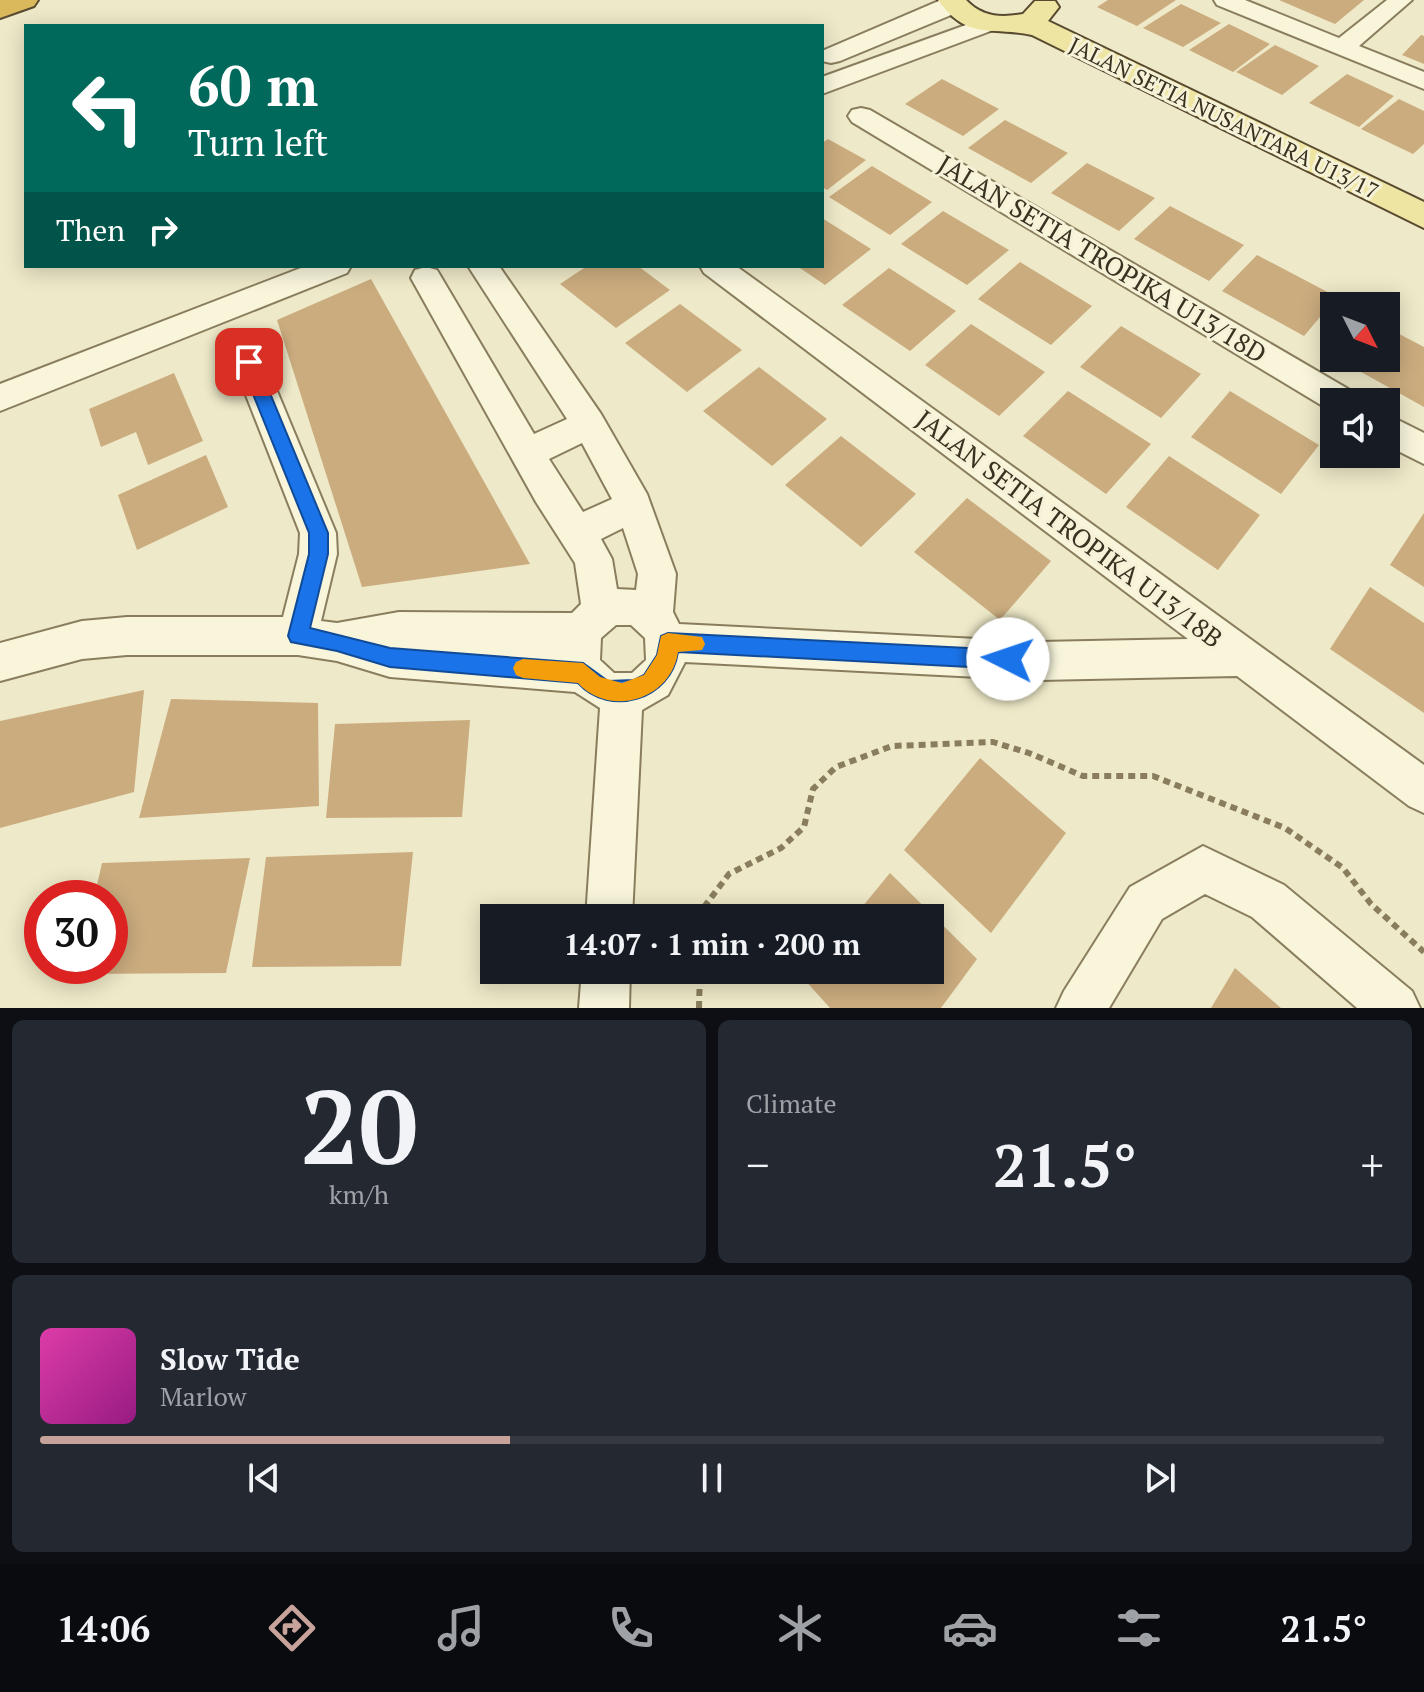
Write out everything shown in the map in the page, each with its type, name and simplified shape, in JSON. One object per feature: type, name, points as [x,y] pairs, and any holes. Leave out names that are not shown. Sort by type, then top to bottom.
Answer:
[{"type":"highway","points":[[0,10],[24,0]]},
{"type":"main road","points":[[952,1],[966,15],[988,24],[1037,11]]},
{"type":"main road","name":"JALAN SETIA NUSANTARA U13/17","points":[[1037,11],[1063,20],[1424,187]]},
{"type":"main road","name":"JALAN SETIA NUSANTARA U13/17","points":[[1037,11],[1041,28],[1424,216]]},
{"type":"street","points":[[1225,0],[1424,81]]},
{"type":"street","points":[[1342,48],[1401,0]]},
{"type":"street","points":[[824,59],[943,10],[952,1]]},
{"type":"street","points":[[824,85],[988,24]]},
{"type":"street","name":"JALAN SETIA TROPIKA U13/18D","points":[[861,116],[1320,388]]},
{"type":"street","points":[[0,398],[331,268]]},
{"type":"street","points":[[415,272],[455,278],[478,268]]},
{"type":"street","points":[[415,272],[593,559],[592,623],[578,660],[583,673],[593,684],[607,691],[622,693],[637,690],[651,682],[667,657],[660,629],[657,574],[634,505],[589,424],[484,268]]},
{"type":"street","name":"JALAN SETIA TROPIKA U13/18B","points":[[718,268],[1424,791]]},
{"type":"street","points":[[249,362],[318,533],[318,554],[298,636]]},
{"type":"street","points":[[527,453],[589,424]]},
{"type":"street","points":[[1400,436],[1424,450]]},
{"type":"street","points":[[577,533],[634,505]]},
{"type":"street","points":[[337,642],[399,630],[592,623],[628,607],[660,629],[1039,661],[1242,657]]},
{"type":"street","points":[[0,662],[82,640],[127,636],[298,636],[337,642],[390,658],[583,673]]},
{"type":"street","points":[[610,904],[622,693]]},
{"type":"street","points":[[1081,1008],[1146,903],[1203,869],[1268,901],[1395,1008]]},
{"type":"street","points":[[604,1008],[605,984]]},
{"type":"path","points":[[706,904],[729,874],[781,848],[804,827],[813,789],[836,767],[892,746],[993,742],[1029,753],[1083,776],[1153,776],[1285,828],[1325,852],[1343,868],[1371,904],[1424,952]]},
{"type":"path","points":[[699,1008],[700,984]]},
{"type":"building","points":[[1108,0],[1176,0],[1137,26],[1097,7]]},
{"type":"building","points":[[1279,0],[1364,0],[1335,24]]},
{"type":"building","points":[[1181,4],[1221,23],[1183,47],[1143,28]]},
{"type":"building","points":[[1229,24],[1270,44],[1233,72],[1189,50]]},
{"type":"building","points":[[1421,35],[1424,36],[1424,64],[1402,55]]},
{"type":"building","points":[[1275,45],[1319,66],[1282,95],[1236,72]]},
{"type":"building","points":[[1347,74],[1394,96],[1359,127],[1309,103]]},
{"type":"building","points":[[942,79],[999,109],[963,136],[905,104]]},
{"type":"building","points":[[1399,99],[1424,111],[1424,144],[1413,154],[1361,129]]},
{"type":"building","points":[[1005,120],[1068,153],[1031,183],[968,148]]},
{"type":"building","points":[[828,139],[866,160],[827,190],[824,188],[824,142]]},
{"type":"building","points":[[1087,163],[1155,198],[1119,231],[1051,193]]},
{"type":"building","points":[[872,166],[932,202],[890,235],[829,197]]},
{"type":"building","points":[[1170,206],[1244,245],[1209,281],[1134,239]]},
{"type":"building","points":[[943,211],[1009,250],[967,285],[901,244]]},
{"type":"building","points":[[824,219],[871,249],[825,285],[800,268],[824,268]]},
{"type":"building","points":[[1257,255],[1327,292],[1320,292],[1320,317],[1304,336],[1222,291]]},
{"type":"building","points":[[1020,262],[1092,306],[1051,345],[978,299]]},
{"type":"building","points":[[584,268],[641,268],[670,290],[616,328],[560,284]]},
{"type":"building","points":[[889,268],[956,311],[910,351],[842,305]]},
{"type":"building","points":[[371,279],[530,564],[362,587],[277,320]]},
{"type":"building","points":[[680,304],[742,350],[687,392],[625,343]]},
{"type":"building","points":[[971,324],[1045,372],[999,416],[925,365]]},
{"type":"building","points":[[1121,326],[1201,374],[1161,418],[1080,367]]},
{"type":"building","points":[[1400,334],[1424,347],[1424,407],[1400,394],[1400,388],[1390,388],[1361,372],[1400,372]]},
{"type":"building","points":[[759,367],[827,419],[772,466],[703,411]]},
{"type":"building","points":[[174,373],[203,441],[148,465],[136,432],[101,447],[89,409]]},
{"type":"building","points":[[1068,391],[1151,444],[1106,494],[1023,436]]},
{"type":"building","points":[[1230,391],[1319,445],[1281,494],[1191,437]]},
{"type":"building","points":[[841,436],[916,494],[861,547],[785,485]]},
{"type":"building","points":[[206,455],[228,507],[137,550],[118,495]]},
{"type":"building","points":[[1169,456],[1260,515],[1218,570],[1126,507]]},
{"type":"building","points":[[967,498],[1051,561],[1000,620],[914,552]]},
{"type":"building","points":[[1424,513],[1424,587],[1390,565]]},
{"type":"building","points":[[1370,587],[1424,623],[1424,713],[1330,649]]},
{"type":"building","points":[[144,690],[134,792],[0,828],[0,721]]},
{"type":"building","points":[[171,699],[318,703],[319,806],[139,818]]},
{"type":"building","points":[[470,720],[462,817],[326,818],[335,724]]},
{"type":"building","points":[[980,758],[1066,833],[991,933],[904,850]]},
{"type":"building","points":[[413,852],[401,966],[252,967],[266,857]]},
{"type":"building","points":[[250,858],[226,973],[128,974],[128,880],[98,880],[102,863]]},
{"type":"building","points":[[890,873],[921,904],[865,904]]},
{"type":"building","points":[[944,926],[977,959],[941,1008],[830,1008],[808,984],[944,984]]},
{"type":"building","points":[[1235,968],[1281,1008],[1211,1008]]},
{"type":"slow traffic","points":[[523,668],[583,673],[593,684],[607,691],[622,693],[637,690],[651,682],[661,671],[667,657],[668,642],[695,644]]},
{"type":"route","points":[[249,362],[318,533],[318,554],[298,636],[337,642],[390,658],[583,673],[593,684],[607,691],[622,693],[637,690],[651,682],[661,671],[667,657],[668,642],[1008,659]]}]
